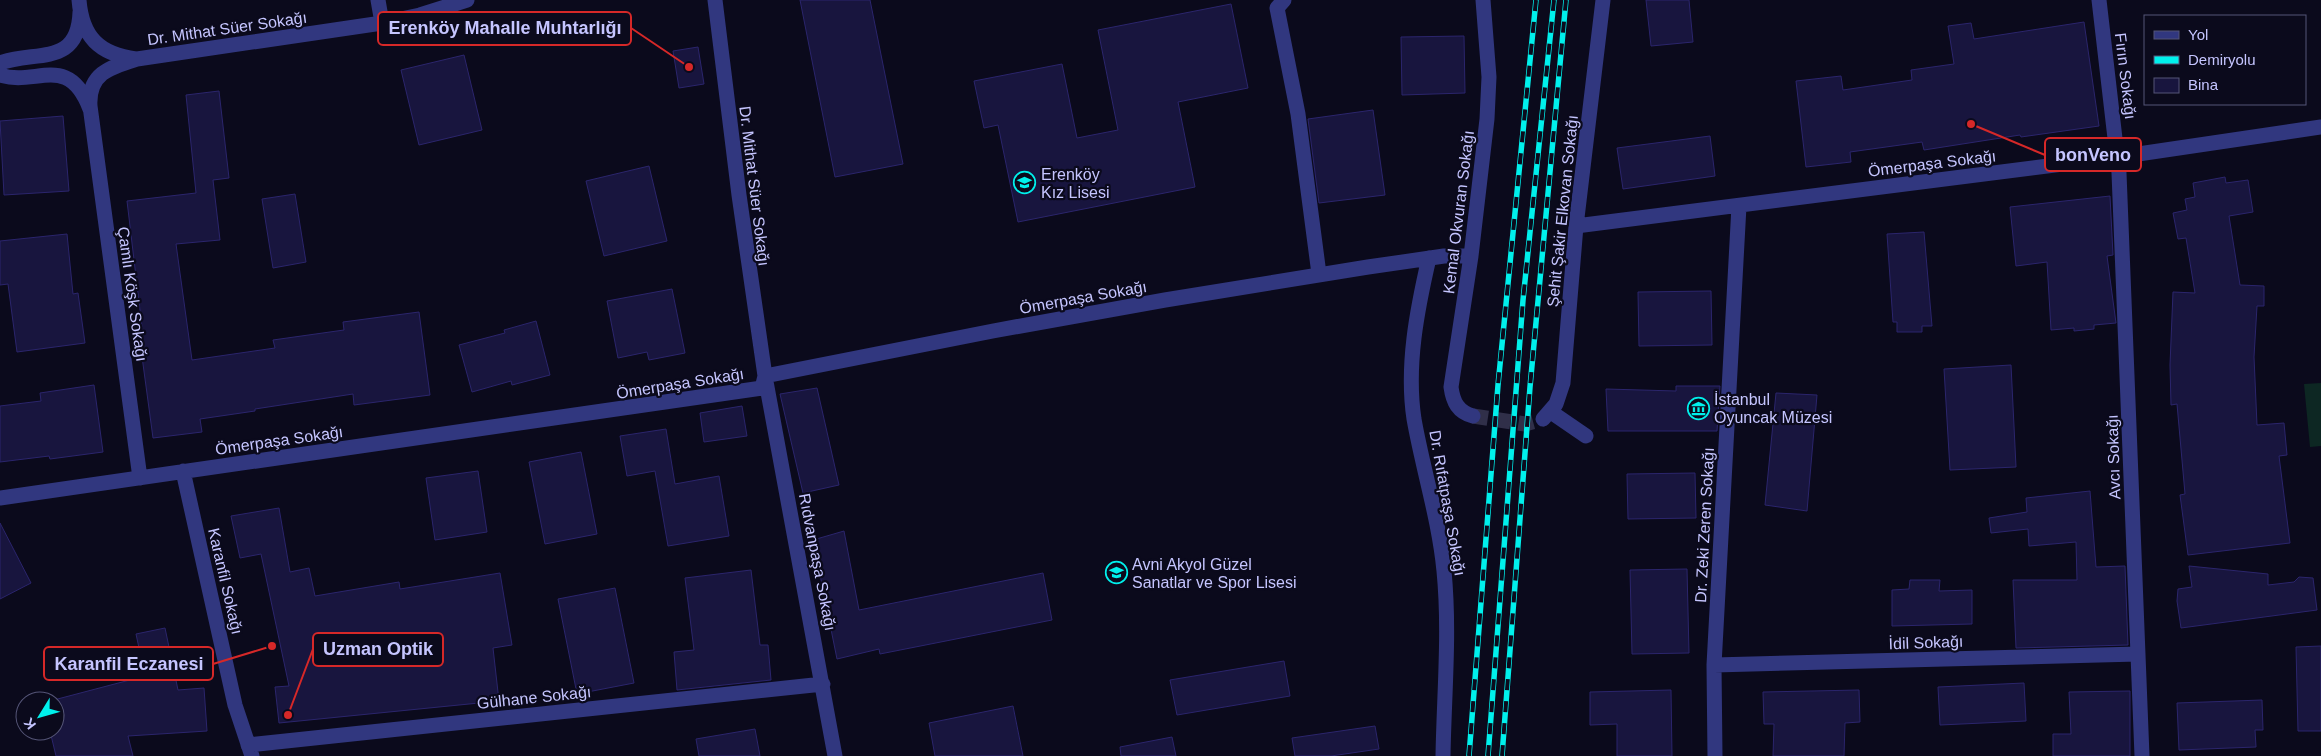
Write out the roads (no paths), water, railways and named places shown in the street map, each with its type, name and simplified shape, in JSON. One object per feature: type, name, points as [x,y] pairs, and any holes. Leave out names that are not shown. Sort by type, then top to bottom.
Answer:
[{"type":"street","points":[[378,0],[382,23]]},
{"type":"street","name":"Dr. Mithat Süer Sokağı","points":[[91,115],[90,96],[95,81],[107,70],[137,59],[382,23],[420,15],[467,0]]},
{"type":"street","name":"Dr. Mithat Süer Sokağı","points":[[715,0],[741,213],[764,376]]},
{"type":"street","points":[[1284,0],[1277,8],[1298,114],[1319,274]]},
{"type":"street","name":"Kemal Okvuran Sokağı","points":[[1473,416],[1464,413],[1457,406],[1452,387],[1471,256],[1487,112],[1489,77],[1483,0]]},
{"type":"street","name":"Şehit Şakir Elkovan Sokağı","points":[[1586,436],[1547,416],[1559,398],[1564,375],[1576,226],[1603,0]]},
{"type":"street","name":"Fırın Sokağı","points":[[2098,0],[2118,157]]},
{"type":"street","name":"Dr. Mithat Süer Sokağı","points":[[80,6],[87,32],[100,46],[118,55],[137,59]]},
{"type":"street","name":"Dr. Mithat Süer Sokağı","points":[[0,63],[49,55],[66,48],[76,33],[80,6]]},
{"type":"street","points":[[0,75],[10,78],[43,74],[61,76],[80,91],[91,115]]},
{"type":"street","name":"Çamlı Köşk Sokağı","points":[[91,115],[140,478]]},
{"type":"street","name":"Ömerpaşa Sokağı","points":[[1576,226],[2118,157],[2321,127]]},
{"type":"street","name":"Avcı Sokağı","points":[[2118,157],[2142,756]]},
{"type":"street","name":"Dr. Zeki Zeren Sokağı","points":[[1715,756],[1714,666],[1739,206]]},
{"type":"street","name":"Ömerpaşa Sokağı","points":[[0,498],[762,388],[764,376],[993,330],[1319,274],[1429,258],[1471,256]]},
{"type":"street","name":"Dr. Rıfatpaşa Sokağı","points":[[1429,258],[1417,311],[1412,393],[1414,418],[1436,521],[1444,572],[1446,613],[1443,756]]},
{"type":"street","name":"Rıdvanpaşa Sokağı","points":[[764,376],[835,756]]},
{"type":"street","name":"Karanfil Sokağı","points":[[183,472],[236,706],[250,750]]},
{"type":"street","name":"İdil Sokağı","points":[[1714,666],[2138,654]]},
{"type":"street","name":"Gülhane Sokağı","points":[[250,750],[823,684]]},
{"type":"tunnel","points":[[1473,416],[1525,424],[1543,419]]},
{"type":"railway","points":[[1469,756],[1498,385],[1536,0]]},
{"type":"railway","points":[[1488,756],[1523,300],[1554,0]]},
{"type":"railway","points":[[1502,756],[1530,387],[1566,0]]},
{"type":"place","name":"Erenköy Mahalle Muhtarlığı","points":[[689,67]]},
{"type":"place","name":"bonVeno","points":[[1971,124]]},
{"type":"place","name":"Erenköy Kız Lisesi","points":[[1025,183]]},
{"type":"place","name":"İstanbul Oyuncak Müzesi","points":[[1698,408]]},
{"type":"place","name":"Avni Akyol Güzel Sanatlar ve Spor Lisesi","points":[[1116,573]]},
{"type":"place","name":"Karanfil Eczanesi","points":[[272,646]]},
{"type":"place","name":"Uzman Optik","points":[[288,715]]}]
